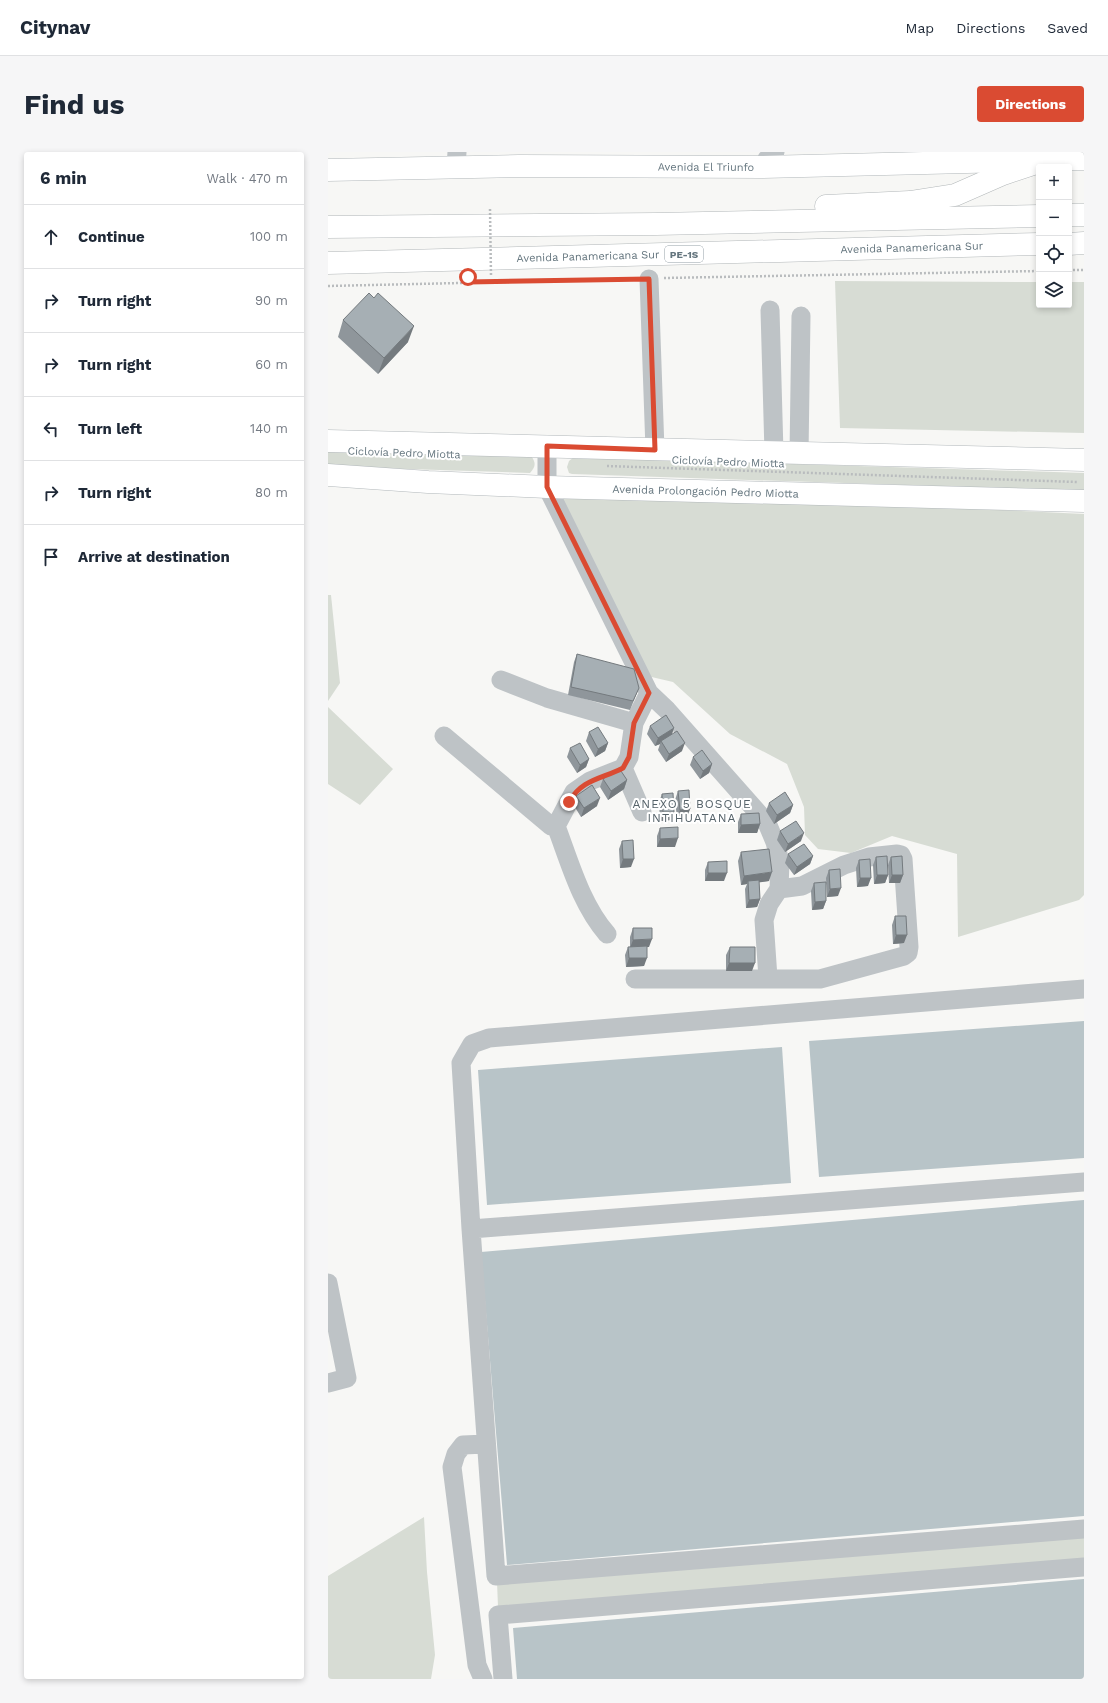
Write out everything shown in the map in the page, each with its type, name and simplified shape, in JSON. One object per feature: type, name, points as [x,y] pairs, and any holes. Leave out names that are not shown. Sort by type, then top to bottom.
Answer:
[{"type":"main road","name":"Avenida El Triunfo","points":[[328,170],[457,160],[767,157],[862,159],[1084,159]]},
{"type":"main road","points":[[656,224],[705,211],[931,200],[955,195],[1003,174],[1046,160]]},
{"type":"main road","points":[[1072,215],[1084,215]]},
{"type":"main road","points":[[328,226],[656,224],[1036,216]]},
{"type":"main road","points":[[1072,244],[1084,243]]},
{"type":"main road","name":"Avenida Panamericana Sur","points":[[328,263],[1036,244]]},
{"type":"main road","points":[[328,441],[1084,460]]},
{"type":"main road","name":"Avenida Prolongación Pedro Miotta","points":[[328,475],[428,482],[547,487],[1084,501]]},
{"type":"street","points":[[649,279],[655,450]]},
{"type":"street","points":[[770,310],[774,453]]},
{"type":"street","points":[[798,454],[801,316]]},
{"type":"street","points":[[547,446],[547,487],[649,693],[667,710],[767,823],[775,842],[780,862],[779,889],[769,904],[764,920],[768,978]]},
{"type":"street","points":[[501,680],[547,698],[634,723]]},
{"type":"street","points":[[607,934],[596,921],[586,902],[556,826],[574,792],[590,781],[623,768],[629,757],[634,723],[649,693]]},
{"type":"street","points":[[444,736],[551,826],[556,826]]},
{"type":"street","points":[[623,768],[642,812]]},
{"type":"street","points":[[635,979],[820,979],[904,956],[908,953],[909,947],[903,859],[901,855],[897,854],[869,857],[844,865],[802,886],[779,889]]},
{"type":"street","points":[[1084,989],[489,1038],[472,1044],[462,1063],[471,1229],[496,1576],[1084,1529]]},
{"type":"street","points":[[471,1229],[1084,1182]]},
{"type":"street","points":[[328,1283],[347,1378],[328,1383]]},
{"type":"street","points":[[483,1679],[477,1665],[452,1467],[456,1454],[463,1445],[486,1444]]},
{"type":"street","points":[[503,1679],[498,1615],[1084,1567]]},
{"type":"path","points":[[490,209],[491,276]]},
{"type":"path","points":[[1072,270],[1084,270]]},
{"type":"path","points":[[328,286],[1036,271]]},
{"type":"path","points":[[468,277],[468,282]]},
{"type":"path","name":"Ciclovía Pedro Miotta","points":[[602,466],[1084,482]]},
{"type":"shaded area","points":[[835,281],[1036,282],[1036,308],[1072,308],[1072,282],[1084,282],[1084,433],[840,428]]},
{"type":"shaded area","points":[[328,451],[531,456],[535,464],[530,473],[328,466]]},
{"type":"shaded area","points":[[574,457],[1084,473],[1084,491],[572,474],[569,473],[567,467],[569,461]]},
{"type":"shaded area","points":[[567,489],[1084,514],[1084,895],[1079,900],[958,937],[957,854],[892,836],[851,853],[818,849],[805,835],[804,807],[787,764],[730,734],[673,682],[643,675],[557,494]]},
{"type":"shaded area","points":[[328,595],[331,595],[340,683],[328,701]]},
{"type":"shaded area","points":[[328,707],[393,769],[360,805],[328,784]]},
{"type":"shaded area","points":[[1084,1021],[1084,1158],[819,1177],[809,1041]]},
{"type":"shaded area","points":[[782,1047],[791,1183],[487,1205],[478,1070]]},
{"type":"shaded area","points":[[1084,1200],[1084,1516],[507,1565],[481,1252]]},
{"type":"shaded area","points":[[424,1517],[427,1572],[435,1655],[431,1679],[328,1679],[328,1576]]},
{"type":"shaded area","points":[[1084,1531],[1084,1562],[498,1607],[497,1582]]},
{"type":"shaded area","points":[[1084,1579],[1084,1679],[517,1679],[513,1628]]},
{"type":"building","points":[[369,293],[374,298],[378,293],[414,326],[384,358],[343,320]]},
{"type":"building","points":[[577,654],[634,669],[639,688],[633,701],[571,687]]},
{"type":"building","points":[[666,715],[674,728],[658,738],[650,726]]},
{"type":"building","points":[[598,727],[608,743],[598,749],[589,732]]},
{"type":"building","points":[[677,731],[685,743],[669,754],[661,741]]},
{"type":"building","points":[[580,743],[589,759],[580,765],[570,748]]},
{"type":"building","points":[[702,750],[712,764],[703,771],[693,757]]},
{"type":"building","points":[[619,768],[627,780],[611,791],[603,779]]},
{"type":"building","points":[[592,785],[600,798],[584,808],[576,796]]},
{"type":"building","points":[[689,790],[690,809],[680,810],[678,791]]},
{"type":"building","points":[[785,792],[793,805],[777,815],[769,803]]},
{"type":"building","points":[[673,793],[674,812],[663,812],[662,794]]},
{"type":"building","points":[[759,813],[760,824],[741,825],[741,814]]},
{"type":"building","points":[[796,821],[804,833],[788,844],[780,831]]},
{"type":"building","points":[[678,827],[678,838],[660,839],[660,828]]},
{"type":"building","points":[[633,840],[634,859],[623,859],[622,841]]},
{"type":"building","points":[[804,844],[813,856],[797,867],[788,854]]},
{"type":"building","points":[[769,849],[772,872],[744,876],[741,852]]},
{"type":"building","points":[[887,856],[888,875],[877,875],[876,857]]},
{"type":"building","points":[[902,856],[903,875],[892,875],[891,857]]},
{"type":"building","points":[[870,859],[871,878],[860,878],[859,860]]},
{"type":"building","points":[[727,861],[727,873],[708,873],[708,862]]},
{"type":"building","points":[[840,869],[841,888],[830,889],[829,870]]},
{"type":"building","points":[[759,880],[760,899],[749,900],[748,881]]},
{"type":"building","points":[[826,882],[826,901],[815,902],[814,883]]},
{"type":"building","points":[[895,916],[906,916],[907,935],[896,935]]},
{"type":"building","points":[[633,928],[652,928],[652,939],[633,940]]},
{"type":"building","points":[[647,946],[647,958],[629,958],[628,947]]},
{"type":"building","points":[[730,947],[755,947],[755,963],[729,963]]},
{"type":"district","name":"ANEXO 5 BOSQUE INTIHUATANA","points":[[692,811]]},
{"type":"route","points":[[468,277],[468,282],[649,279],[655,450],[547,446],[547,487],[649,693],[634,723],[629,757],[623,768],[590,781],[574,792],[569,802]]}]
